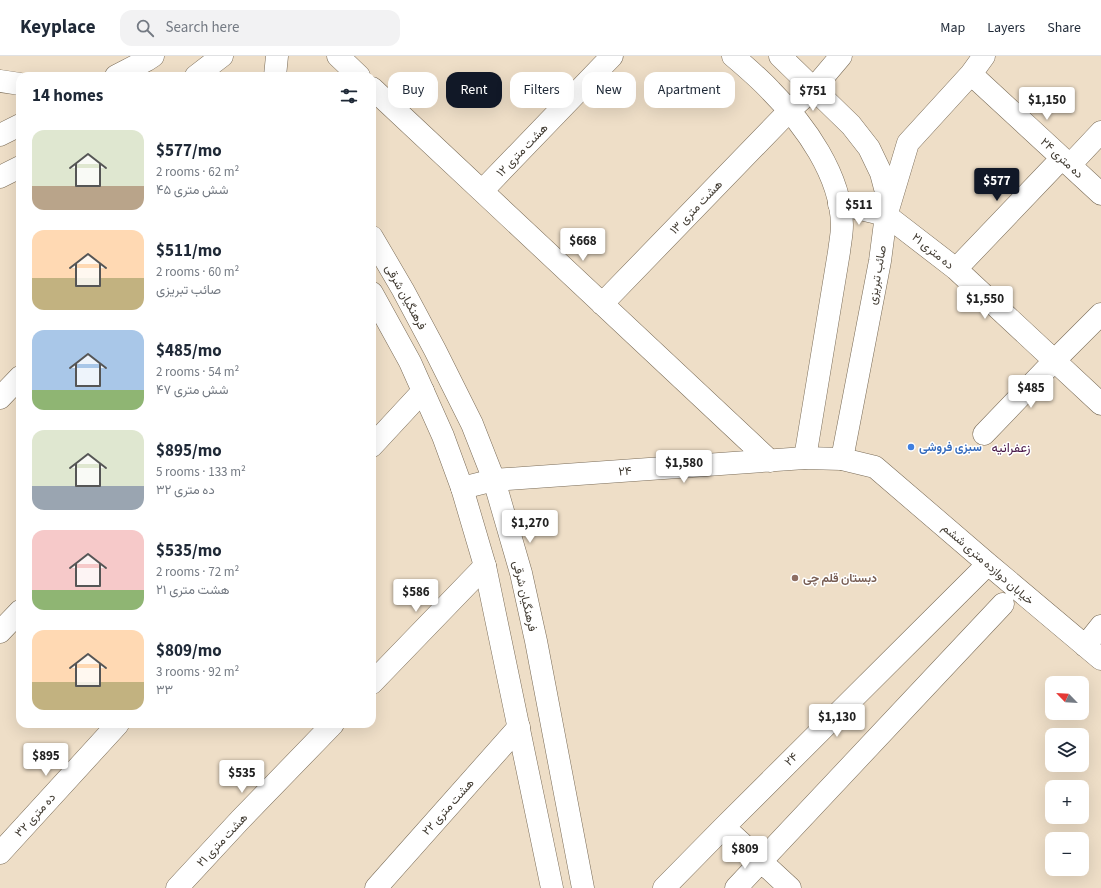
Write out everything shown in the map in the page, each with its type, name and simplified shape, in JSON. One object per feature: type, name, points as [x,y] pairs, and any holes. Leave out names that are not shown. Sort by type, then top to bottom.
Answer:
[{"type":"street","points":[[124,72],[153,56]]},
{"type":"street","points":[[201,72],[222,56]]},
{"type":"street","points":[[275,72],[277,56]]},
{"type":"street","points":[[338,56],[355,72]]},
{"type":"street","name":"هشت متری ۱۲","points":[[482,191],[612,56]]},
{"type":"street","points":[[733,56],[771,91],[799,122],[824,159],[839,204],[842,225],[839,252],[805,458]]},
{"type":"street","name":"صائب تبریزی","points":[[780,56],[852,125],[869,148],[881,173],[886,192],[886,215],[880,261],[842,459]]},
{"type":"street","points":[[814,88],[841,56]]},
{"type":"street","points":[[839,204],[886,215],[908,143],[971,74],[984,56]]},
{"type":"street","name":"ده متری ۲۴","points":[[971,74],[1101,194]]},
{"type":"street","points":[[0,81],[16,83]]},
{"type":"street","name":"هشت متری ۱۳","points":[[602,304],[789,111],[814,88]]},
{"type":"street","points":[[376,92],[770,461]]},
{"type":"street","points":[[0,135],[16,127]]},
{"type":"street","points":[[956,270],[1066,162],[1101,132]]},
{"type":"street","points":[[0,177],[16,169]]},
{"type":"street","name":"ده متری ۲۱","points":[[886,215],[956,270],[1101,404]]},
{"type":"street","name":"فرهنگیان شرقی","points":[[376,246],[403,290],[435,350],[472,424],[494,480],[521,573],[536,641],[583,888]]},
{"type":"street","points":[[376,300],[410,362],[443,436],[462,488],[485,566],[552,888]]},
{"type":"street","points":[[984,434],[1101,314]]},
{"type":"street","points":[[0,398],[16,381]]},
{"type":"street","points":[[376,442],[423,391]]},
{"type":"street","name":"۲۴","points":[[462,488],[494,480],[805,458],[842,459],[875,466]]},
{"type":"street","name":"خیابان دوازده متری ششم","points":[[875,466],[1093,653]]},
{"type":"street","name":"۲۴","points":[[664,888],[988,564]]},
{"type":"street","points":[[376,679],[485,566]]},
{"type":"street","points":[[736,888],[1003,604]]},
{"type":"street","points":[[0,632],[16,615]]},
{"type":"street","points":[[1093,653],[1101,626]]},
{"type":"street","name":"هشت متری ۲۲","points":[[376,888],[519,727]]},
{"type":"street","name":"ده متری ۳۲","points":[[0,853],[114,728]]},
{"type":"street","name":"هشت متری ۲۱","points":[[178,888],[240,820],[329,728]]},
{"type":"street","points":[[724,827],[790,888]]},
{"type":"place","name":"سبزی فروشی","points":[[911,447]]},
{"type":"place","name":"دبستان قلم چی","points":[[795,578]]},
{"type":"district","name":"زعفرانیه","points":[[1011,447]]}]
